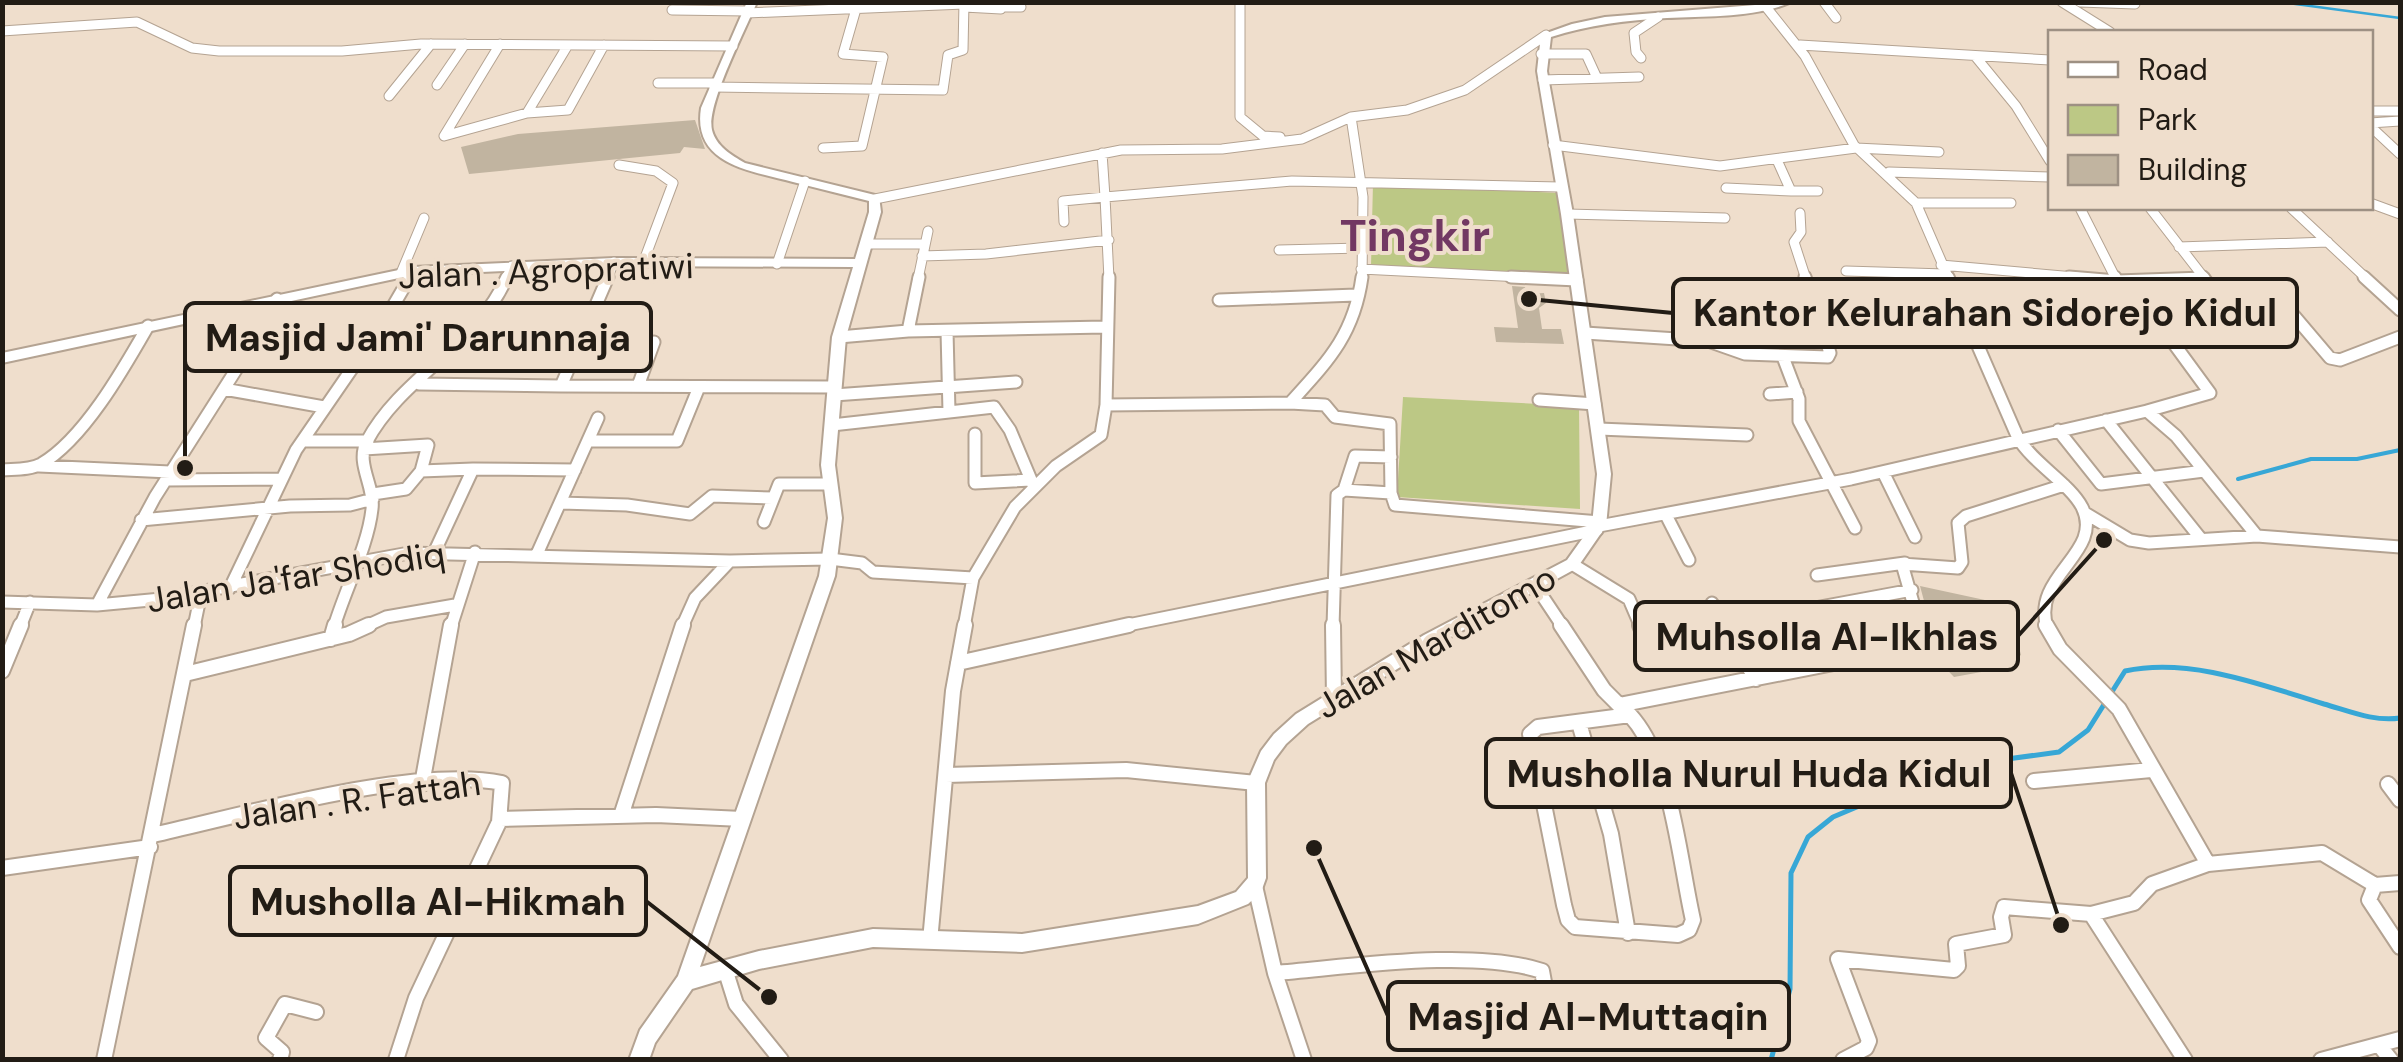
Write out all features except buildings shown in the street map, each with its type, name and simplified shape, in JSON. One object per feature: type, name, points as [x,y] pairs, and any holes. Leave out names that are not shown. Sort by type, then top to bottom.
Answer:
[{"type":"street","points":[[1240,2],[1240,117],[1262,136],[1302,138]]},
{"type":"street","points":[[749,9],[715,85],[704,122],[711,143],[726,159],[741,165],[874,199],[1137,148],[1222,148],[1302,138],[1352,117],[1407,110],[1465,90],[1546,35],[1582,24],[1787,2]]},
{"type":"street","points":[[1824,2],[1836,18]]},
{"type":"street","points":[[2062,2],[2107,30]]},
{"type":"street","points":[[2080,2],[2135,4]]},
{"type":"street","points":[[658,83],[873,91],[944,89],[948,55],[963,50],[964,4]]},
{"type":"street","points":[[672,10],[964,4],[1021,7]]},
{"type":"street","points":[[1766,7],[1800,46],[1856,148],[1902,183],[1916,203],[2018,438],[2085,513],[2130,540],[2149,543],[2257,536],[2400,547]]},
{"type":"street","points":[[824,148],[862,146],[882,55],[843,53],[856,9]]},
{"type":"street","points":[[1641,58],[1633,35],[1658,16]]},
{"type":"street","points":[[2,31],[137,22],[192,48],[219,51],[342,51],[430,44],[733,46]]},
{"type":"street","points":[[1546,35],[1543,80],[1567,214],[1604,474],[1599,526]]},
{"type":"street","points":[[388,96],[430,44]]},
{"type":"street","points":[[436,85],[465,44]]},
{"type":"street","points":[[500,44],[444,136],[527,113],[568,110],[604,46]]},
{"type":"street","points":[[527,113],[568,46]]},
{"type":"street","points":[[1800,46],[2048,60]]},
{"type":"street","points":[[1542,54],[1586,54],[1597,78]]},
{"type":"street","points":[[1975,56],[2016,106],[2048,158]]},
{"type":"street","points":[[1543,80],[1638,76]]},
{"type":"street","points":[[2373,111],[2400,113]]},
{"type":"street","points":[[2373,123],[2400,113]]},
{"type":"street","points":[[1290,403],[1346,337],[1356,294],[1365,181],[1352,117]]},
{"type":"street","points":[[2373,127],[2400,154]]},
{"type":"street","points":[[1553,145],[1646,154],[1690,165],[1777,160],[1856,148],[1939,152]]},
{"type":"street","points":[[930,942],[958,663],[973,578],[1032,483],[1101,435],[1106,405],[1109,240],[1102,153]]},
{"type":"street","points":[[1777,160],[1790,191]]},
{"type":"street","points":[[619,165],[656,170],[673,183],[644,263]]},
{"type":"street","points":[[1885,172],[2048,177]]},
{"type":"street","points":[[777,264],[805,181]]},
{"type":"street","points":[[1064,222],[1063,200],[1292,181],[1560,188]]},
{"type":"street","points":[[1726,188],[1818,191]]},
{"type":"street","points":[[638,1060],[647,1037],[686,981],[830,559],[835,518],[829,484],[839,337],[866,244],[874,199]]},
{"type":"street","points":[[1916,203],[2011,203]]},
{"type":"street","points":[[2373,205],[2400,214]]},
{"type":"street","points":[[958,663],[1599,526],[1832,483],[2210,393],[2118,281],[2081,210]]},
{"type":"street","points":[[2151,210],[2221,298],[2288,306],[2333,359],[2400,337]]},
{"type":"street","points":[[2294,210],[2400,310]]},
{"type":"street","points":[[1585,333],[1708,341],[1744,354],[1823,358],[1830,352],[1794,242],[1800,232],[1800,213]]},
{"type":"street","points":[[1567,214],[1725,218]]},
{"type":"street","points":[[230,588],[266,508],[324,407],[378,337],[407,272],[424,218]]},
{"type":"street","points":[[908,331],[928,231]]},
{"type":"street","points":[[922,256],[986,254],[1109,240]]},
{"type":"street","points":[[2179,247],[2328,242]]},
{"type":"street","points":[[866,244],[925,244]]},
{"type":"street","points":[[1279,250],[1362,248]]},
{"type":"street","points":[[561,386],[614,262]]},
{"type":"street","name":"Jalan . Agropratiwi","points":[[2,358],[407,272],[614,262],[859,263]]},
{"type":"street","points":[[331,638],[373,497],[365,476],[366,445],[396,404],[491,311],[512,266]]},
{"type":"street","points":[[1361,269],[1577,280]]},
{"type":"street","points":[[1846,271],[1944,270],[2118,281],[2204,278]]},
{"type":"street","points":[[1219,300],[1356,294]]},
{"type":"street","points":[[97,605],[142,520],[269,318],[276,299]]},
{"type":"street","points":[[39,466],[110,388],[148,326]]},
{"type":"street","points":[[839,337],[908,331],[1105,327]]},
{"type":"street","points":[[2158,327],[2209,327]]},
{"type":"street","points":[[947,331],[950,412]]},
{"type":"street","points":[[638,386],[654,342]]},
{"type":"street","points":[[1783,357],[1797,392],[1798,420],[1855,528]]},
{"type":"street","points":[[420,384],[834,391],[1016,382]]},
{"type":"street","points":[[589,441],[677,441],[699,387]]},
{"type":"street","points":[[224,389],[324,407]]},
{"type":"street","points":[[1770,394],[1797,392]]},
{"type":"street","points":[[1539,400],[1596,404]]},
{"type":"street","points":[[1106,405],[1324,406],[1335,418],[1390,424],[1390,493],[1395,505],[1599,526]]},
{"type":"street","points":[[832,425],[996,408],[1032,483]]},
{"type":"street","points":[[2147,410],[2176,436],[2257,536]]},
{"type":"street","points":[[537,554],[598,418]]},
{"type":"street","points":[[2106,420],[2202,540]]},
{"type":"street","points":[[1599,429],[1747,435]]},
{"type":"street","points":[[2058,430],[2100,484],[2204,471]]},
{"type":"street","points":[[975,434],[975,483],[1032,483]]},
{"type":"street","points":[[142,520],[266,508],[350,505],[406,488],[421,471],[428,446],[304,441]]},
{"type":"street","points":[[1334,700],[1332,584],[1337,495],[1344,490],[1354,456],[1391,456]]},
{"type":"street","points":[[2,470],[39,466],[168,476],[282,479]]},
{"type":"street","points":[[434,553],[473,469]]},
{"type":"street","points":[[421,471],[575,470]]},
{"type":"street","points":[[1883,472],[1915,536]]},
{"type":"street","points":[[764,522],[781,484],[829,484]]},
{"type":"street","points":[[1817,575],[1904,562],[1958,568],[1962,562],[1958,524],[1966,516],[2064,485]]},
{"type":"street","points":[[1344,490],[1390,493]]},
{"type":"street","points":[[561,503],[627,505],[690,514],[712,496],[737,500],[744,496],[773,498]]},
{"type":"street","points":[[2085,513],[2082,544],[2069,567],[2047,590],[2043,606],[2049,632],[2064,655],[2115,703],[2208,864]]},
{"type":"street","points":[[1666,516],[1690,560]]},
{"type":"street","name":"Jalan Marditomo","points":[[1255,886],[1256,784],[1267,756],[1280,739],[1302,719],[1430,640],[1572,564],[1599,526]]},
{"type":"street","points":[[422,784],[454,605],[475,552]]},
{"type":"street","name":"Jalan Ja'far Shodiq","points":[[2,602],[97,605],[201,593],[409,553],[730,561],[830,559],[862,563],[872,572],[973,578]]},
{"type":"street","points":[[621,816],[683,624],[695,598],[730,561]]},
{"type":"street","points":[[1619,705],[1914,647],[1920,640],[1904,562]]},
{"type":"street","points":[[1572,564],[1629,600],[1654,659]]},
{"type":"street","points":[[1535,585],[1604,690],[1632,716],[1650,738],[1662,766],[1693,920],[1689,930],[1678,935],[1575,928],[1564,904],[1530,734],[1538,727],[1632,716]]},
{"type":"street","points":[[1724,624],[1912,590]]},
{"type":"street","points":[[104,1060],[201,593]]},
{"type":"street","points":[[2,672],[30,602]]},
{"type":"street","points":[[1712,603],[1756,680]]},
{"type":"street","points":[[185,674],[331,638],[386,617],[454,605]]},
{"type":"street","points":[[1578,723],[1611,834],[1628,933]]},
{"type":"street","points":[[946,775],[1126,770],[1256,784]]},
{"type":"street","points":[[2034,782],[2151,770]]},
{"type":"street","name":"Jalan . R. Fattah","points":[[2,868],[422,784],[494,778],[504,790],[500,819],[402,1033],[396,1060]]},
{"type":"street","points":[[2388,784],[2400,800]]},
{"type":"street","points":[[500,819],[742,819]]},
{"type":"street","points":[[1842,1060],[1866,1048],[1868,1041],[1840,958],[1954,970],[1958,966],[1956,944],[2004,936],[2004,907],[2091,914],[2134,903],[2152,884],[2208,864],[2322,853],[2376,886],[2400,883]]},
{"type":"street","points":[[686,981],[873,938],[1022,943],[1124,928],[1198,915],[1242,898],[1255,886]]},
{"type":"street","points":[[1255,886],[1274,973],[1304,1060]]},
{"type":"street","points":[[2376,886],[2369,896],[2372,906],[2400,946]]},
{"type":"street","points":[[2091,914],[2186,1060]]},
{"type":"street","points":[[1274,973],[1526,963],[1542,971],[1552,1026],[1560,1038],[1647,1038]]},
{"type":"street","points":[[725,969],[736,1004],[781,1060]]},
{"type":"street","points":[[280,1060],[282,1052],[266,1038],[285,1004],[316,1012]]},
{"type":"street","points":[[2333,1058],[2400,1040]]},
{"type":"street","points":[[2379,1045],[2390,1060]]},
{"type":"green space","points":[[1373,183],[1558,193],[1569,277],[1371,266]]},
{"type":"green space","points":[[1403,397],[1579,406],[1580,509],[1397,497]]},
{"type":"waterway","points":[[2281,2],[2400,18]]},
{"type":"waterway","points":[[2238,479],[2311,459],[2357,459],[2400,450]]},
{"type":"waterway","points":[[1771,1060],[1790,989],[1791,873],[1808,837],[1833,817],[1935,774],[1985,762],[2059,752],[2088,730],[2125,671],[2200,670],[2362,715],[2400,718]]},
{"type":"place","name":"Kantor Kelurahan Sidorejo Kidul","points":[[1529,299]]},
{"type":"place","name":"Masjid Jami' Darunnaja","points":[[185,468]]},
{"type":"place","name":"Muhsolla Al-Ikhlas","points":[[2104,540]]},
{"type":"place","name":"Masjid Al-Muttaqin","points":[[1314,848]]},
{"type":"place","name":"Musholla Nurul Huda Kidul","points":[[2061,925]]},
{"type":"place","name":"Musholla Al-Hikmah","points":[[769,997]]},
{"type":"district","name":"Tingkir","points":[[1415,235]]}]
